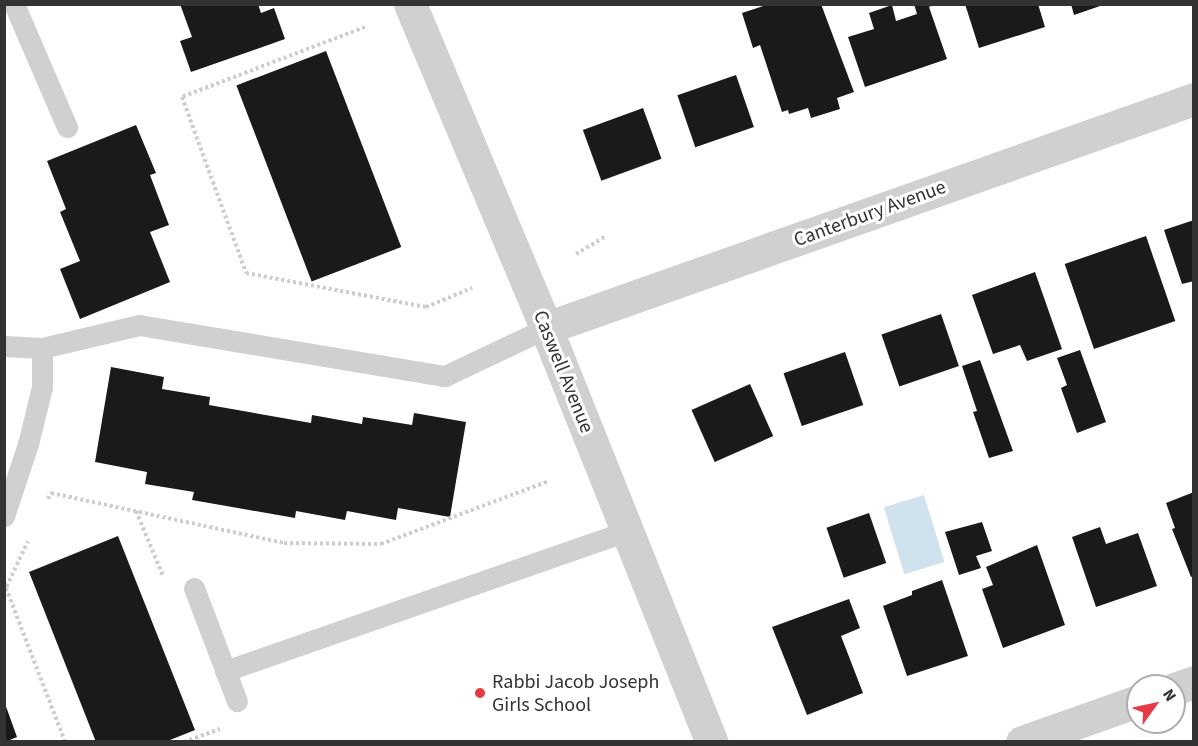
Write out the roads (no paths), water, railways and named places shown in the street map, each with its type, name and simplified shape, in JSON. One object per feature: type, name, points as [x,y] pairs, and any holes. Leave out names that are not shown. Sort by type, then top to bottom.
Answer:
[{"type":"street","name":"Caswell Avenue","points":[[410,4],[546,328],[712,741]]},
{"type":"street","name":"Canterbury Avenue","points":[[546,328],[1194,99]]},
{"type":"street","points":[[1022,741],[1126,705]]},
{"type":"lane","points":[[14,4],[67,127]]},
{"type":"lane","points":[[4,346],[42,348],[139,325],[445,376],[546,328]]},
{"type":"lane","points":[[4,516],[28,444],[42,387],[42,348]]},
{"type":"lane","points":[[225,671],[627,531]]},
{"type":"lane","points":[[194,588],[237,701]]},
{"type":"water","points":[[924,495],[944,562],[904,574],[884,507]]},
{"type":"place","name":"Rabbi Jacob Joseph Girls School","points":[[480,693]]}]
